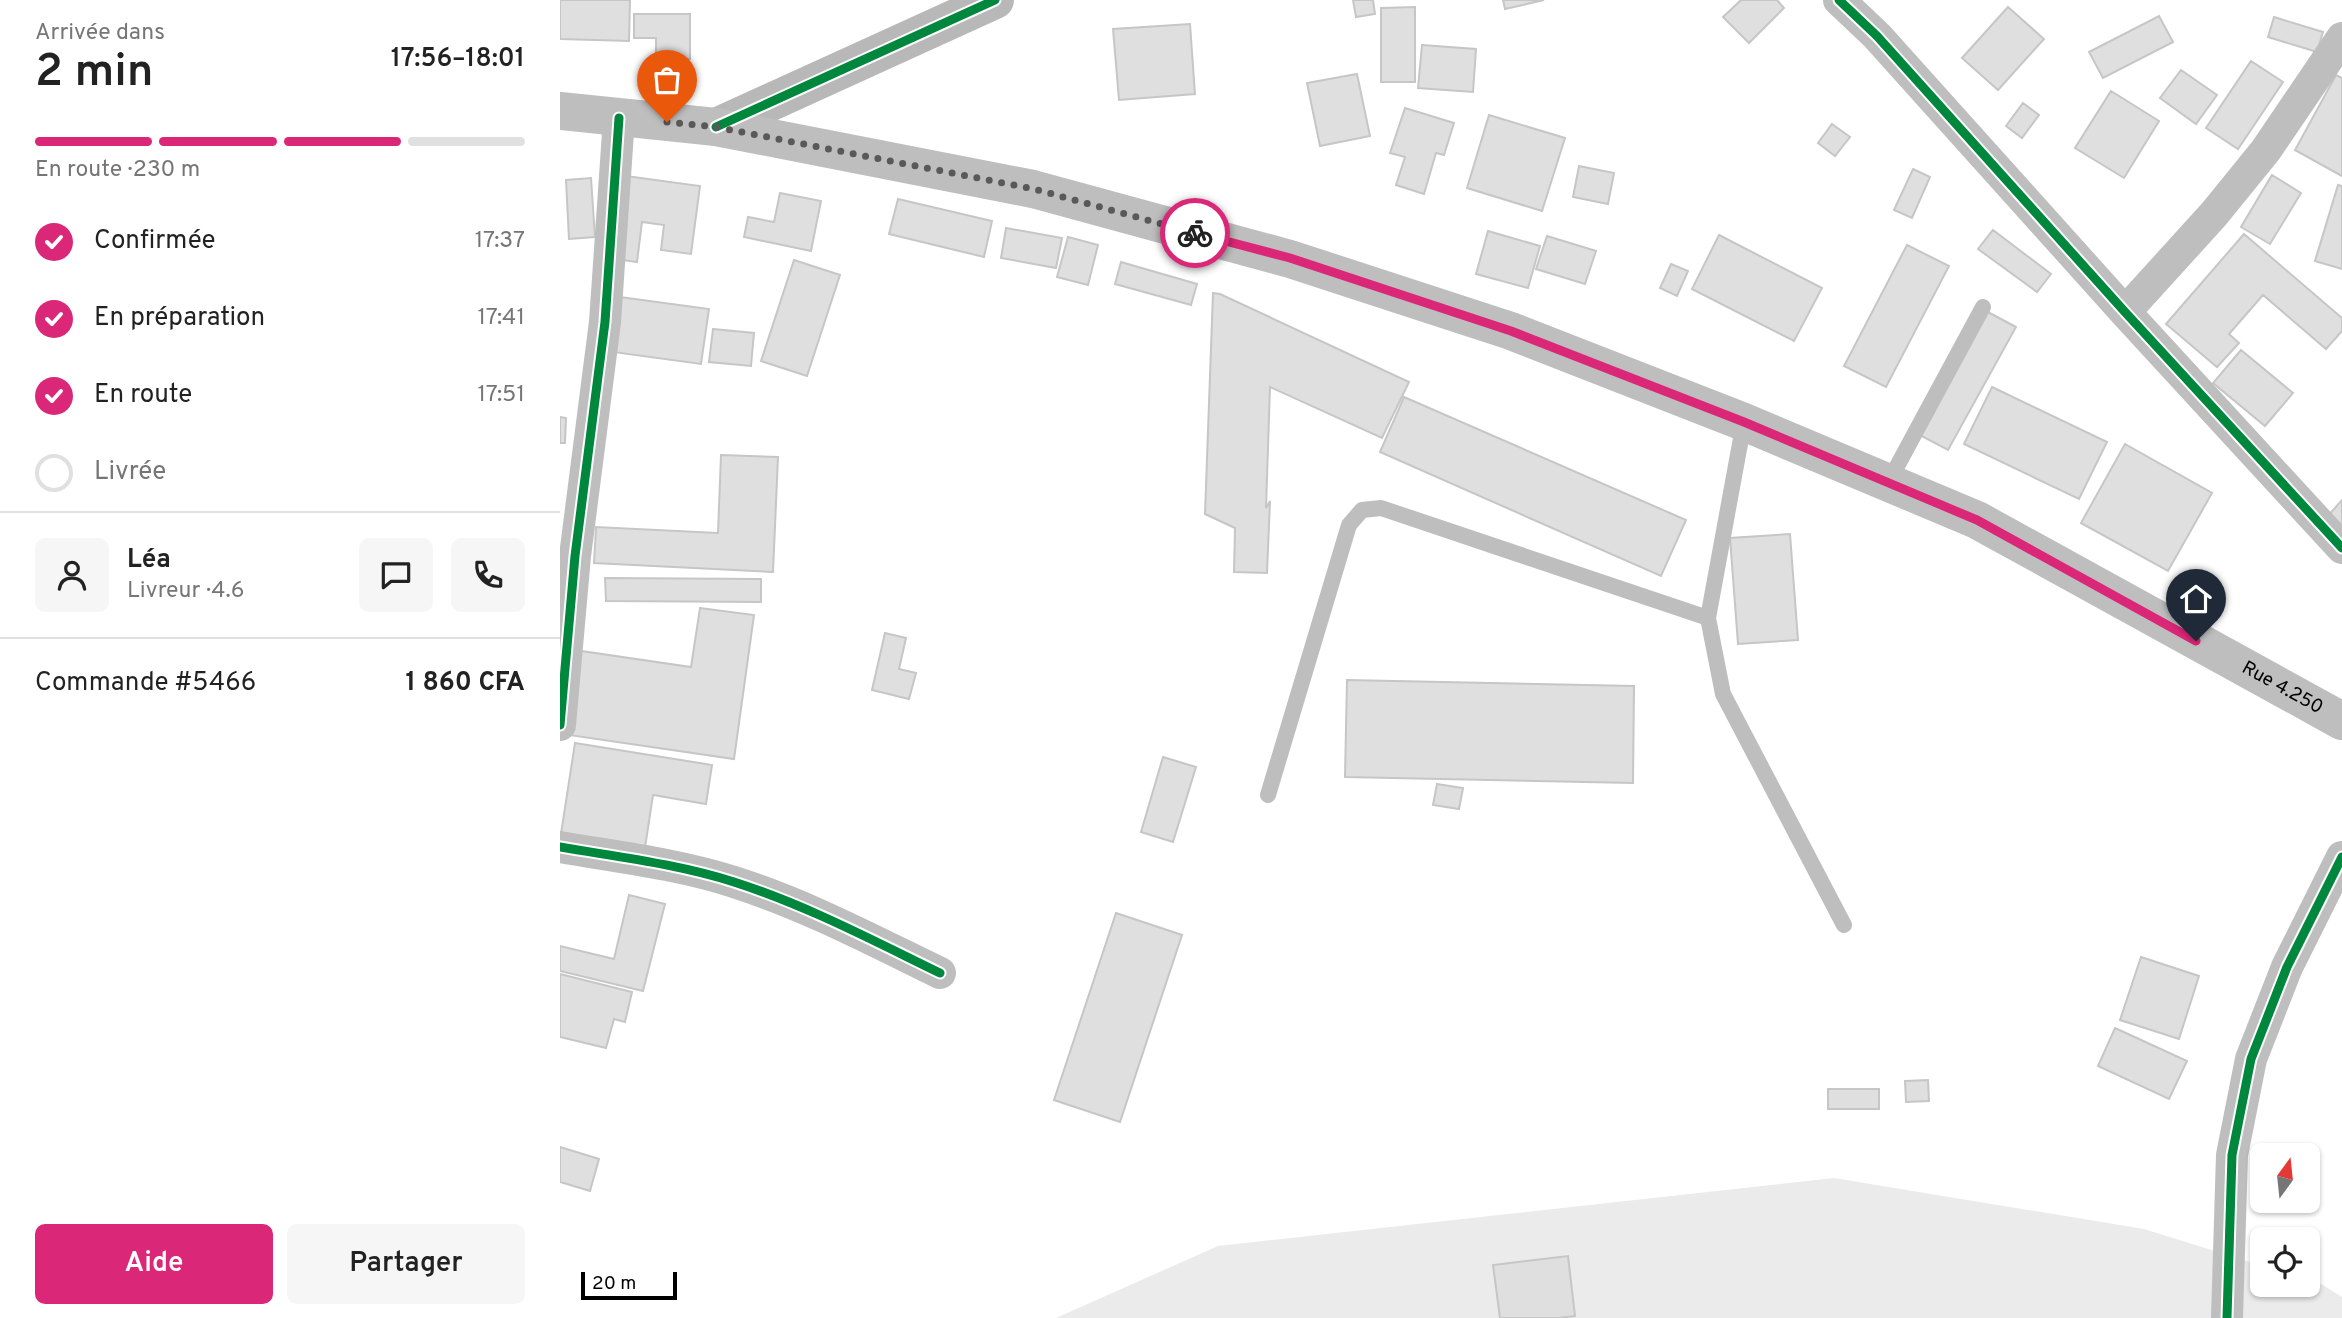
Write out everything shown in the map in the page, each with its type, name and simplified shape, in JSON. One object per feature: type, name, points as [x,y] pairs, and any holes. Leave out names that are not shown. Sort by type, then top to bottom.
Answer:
[{"type":"main road","name":"Rue 4.250","points":[[560,111],[716,127],[1034,189],[1290,258],[1511,331],[1744,422],[1977,520],[2342,721]]},
{"type":"street","points":[[716,127],[995,0]]},
{"type":"street","points":[[1839,0],[1877,36],[2342,548]]},
{"type":"street","points":[[2125,312],[2214,214],[2266,150],[2342,38]]},
{"type":"street","points":[[560,725],[575,556],[605,321],[619,118]]},
{"type":"street","points":[[560,847],[680,868],[733,881],[818,912],[940,974]]},
{"type":"street","points":[[2227,1318],[2232,1155],[2251,1059],[2287,967],[2342,857]]},
{"type":"lane","points":[[1888,482],[1983,307]]},
{"type":"lane","points":[[1744,422],[1708,618],[1723,694],[1844,925]]},
{"type":"lane","points":[[1268,795],[1349,525],[1362,510],[1381,508],[1708,618]]},
{"type":"shaded area","points":[[1834,1178],[2144,1229],[2250,1262],[2250,1297],[2320,1297],[2320,1284],[2323,1285],[2342,1297],[2342,1318],[1056,1318],[1218,1246]]},
{"type":"building","points":[[560,0],[630,0],[629,41],[560,39]]},
{"type":"building","points":[[1353,0],[1373,0],[1375,14],[1356,17]]},
{"type":"building","points":[[1503,0],[1544,0],[1505,9]]},
{"type":"building","points":[[1741,0],[1777,0],[1784,8],[1749,43],[1723,17]]},
{"type":"building","points":[[1415,7],[1415,82],[1381,82],[1381,8]]},
{"type":"building","points":[[2008,7],[2044,39],[1998,90],[1962,58]]},
{"type":"building","points":[[634,14],[690,14],[690,59],[656,59],[656,38],[634,38]]},
{"type":"building","points":[[2159,16],[2173,42],[2103,78],[2089,52]]},
{"type":"building","points":[[2274,17],[2323,32],[2317,52],[2268,37]]},
{"type":"building","points":[[1190,24],[1195,94],[1119,100],[1113,29]]},
{"type":"building","points":[[1422,45],[1476,49],[1473,92],[1418,88]]},
{"type":"building","points":[[2251,61],[2283,82],[2238,149],[2206,128]]},
{"type":"building","points":[[2181,70],[2217,95],[2196,124],[2160,98]]},
{"type":"building","points":[[1357,74],[1370,136],[1320,146],[1307,83]]},
{"type":"building","points":[[2336,75],[2342,78],[2342,176],[2295,150]]},
{"type":"building","points":[[2111,91],[2159,121],[2124,178],[2075,148]]},
{"type":"building","points":[[2023,103],[2039,115],[2022,138],[2006,126]]},
{"type":"building","points":[[1405,108],[1454,123],[1444,155],[1436,153],[1424,194],[1396,185],[1405,157],[1390,153]]},
{"type":"building","points":[[1489,115],[1565,138],[1542,211],[1467,188]]},
{"type":"building","points":[[1832,124],[1850,137],[1835,156],[1818,143]]},
{"type":"building","points":[[1579,166],[1614,173],[1608,204],[1573,197]]},
{"type":"building","points":[[1913,169],[1930,177],[1912,218],[1894,210]]},
{"type":"building","points":[[2272,175],[2301,193],[2270,244],[2241,227]]},
{"type":"building","points":[[626,176],[700,186],[691,254],[661,250],[664,225],[642,222],[637,262],[615,259]]},
{"type":"building","points":[[591,178],[595,237],[569,239],[566,180]]},
{"type":"building","points":[[2338,185],[2342,186],[2342,269],[2315,261]]},
{"type":"building","points":[[780,193],[821,201],[811,251],[744,237],[748,217],[774,222]]},
{"type":"building","points":[[898,199],[992,221],[984,257],[889,234]]},
{"type":"building","points":[[1006,228],[1062,238],[1056,268],[1001,258]]},
{"type":"building","points":[[1993,230],[2051,274],[2037,292],[1978,249]]},
{"type":"building","points":[[1488,231],[1540,246],[1528,288],[1476,274]]},
{"type":"building","points":[[2244,234],[2342,318],[2342,331],[2326,349],[2263,295],[2229,334],[2239,343],[2217,367],[2166,324]]},
{"type":"building","points":[[1719,235],[1822,288],[1794,341],[1692,289]]},
{"type":"building","points":[[1547,236],[1596,251],[1585,284],[1536,269]]},
{"type":"building","points":[[1068,237],[1098,245],[1088,285],[1057,277]]},
{"type":"building","points":[[1907,245],[1949,266],[1886,387],[1844,366]]},
{"type":"building","points":[[794,260],[840,275],[807,376],[761,361]]},
{"type":"building","points":[[1121,262],[1197,284],[1191,305],[1115,284]]},
{"type":"building","points":[[1671,264],[1688,271],[1677,296],[1660,288]]},
{"type":"building","points":[[1213,293],[1409,382],[1382,438],[1270,387],[1267,573],[1234,572],[1235,528],[1205,514]]},
{"type":"building","points":[[620,297],[709,309],[701,364],[613,352]]},
{"type":"building","points":[[1984,310],[2016,327],[1948,450],[1916,433]]},
{"type":"building","points":[[713,329],[754,333],[751,366],[709,362]]},
{"type":"building","points":[[2241,350],[2293,393],[2265,426],[2213,383]]},
{"type":"building","points":[[1992,387],[2107,442],[2079,499],[1964,444]]},
{"type":"building","points":[[1404,397],[1686,520],[1661,576],[1380,452]]},
{"type":"building","points":[[560,417],[566,418],[565,443],[560,443]]},
{"type":"building","points":[[2125,444],[2212,493],[2168,571],[2081,523]]},
{"type":"building","points":[[721,455],[778,457],[773,572],[594,563],[596,527],[718,533]]},
{"type":"building","points":[[2342,500],[2342,531],[2326,518]]},
{"type":"building","points":[[1790,534],[1798,640],[1738,644],[1730,538]]},
{"type":"building","points":[[605,578],[761,579],[761,602],[606,601]]},
{"type":"building","points":[[700,608],[754,615],[734,759],[569,735],[581,651],[691,667]]},
{"type":"building","points":[[885,633],[906,638],[899,669],[916,673],[909,699],[872,690]]},
{"type":"building","points":[[1347,680],[1634,686],[1633,783],[1345,777]]},
{"type":"building","points":[[575,743],[712,765],[706,804],[653,795],[644,854],[560,840]]},
{"type":"building","points":[[1163,757],[1196,767],[1173,842],[1141,832]]},
{"type":"building","points":[[1437,784],[1463,788],[1459,809],[1433,805]]},
{"type":"building","points":[[629,895],[665,904],[643,991],[560,971],[560,946],[614,959]]},
{"type":"building","points":[[1116,913],[1182,935],[1120,1122],[1054,1100]]},
{"type":"building","points":[[2141,957],[2199,976],[2179,1039],[2120,1020]]},
{"type":"building","points":[[560,974],[632,992],[625,1022],[614,1019],[606,1048],[560,1037]]},
{"type":"building","points":[[2115,1028],[2187,1061],[2169,1099],[2098,1066]]},
{"type":"building","points":[[1928,1080],[1929,1101],[1906,1102],[1905,1081]]},
{"type":"building","points":[[1828,1089],[1879,1089],[1879,1109],[1828,1109]]},
{"type":"building","points":[[560,1147],[599,1159],[590,1191],[560,1182]]},
{"type":"building","points":[[1568,1256],[1575,1316],[1500,1318],[1493,1265]]},
{"type":"cycle path","points":[[716,127],[995,0]]},
{"type":"cycle path","points":[[1839,0],[1877,36],[2342,548]]},
{"type":"cycle path","points":[[560,725],[575,556],[605,322],[619,118]]},
{"type":"cycle path","points":[[560,847],[670,866],[734,882],[813,912],[940,973]]},
{"type":"cycle path","points":[[2227,1318],[2232,1155],[2251,1059],[2287,967],[2342,857]]},
{"type":"way so far","points":[[667,122],[716,127],[1034,189],[1195,233]]},
{"type":"route","points":[[1195,233],[1290,258],[1511,331],[1744,422],[1977,520],[2196,641]]}]
